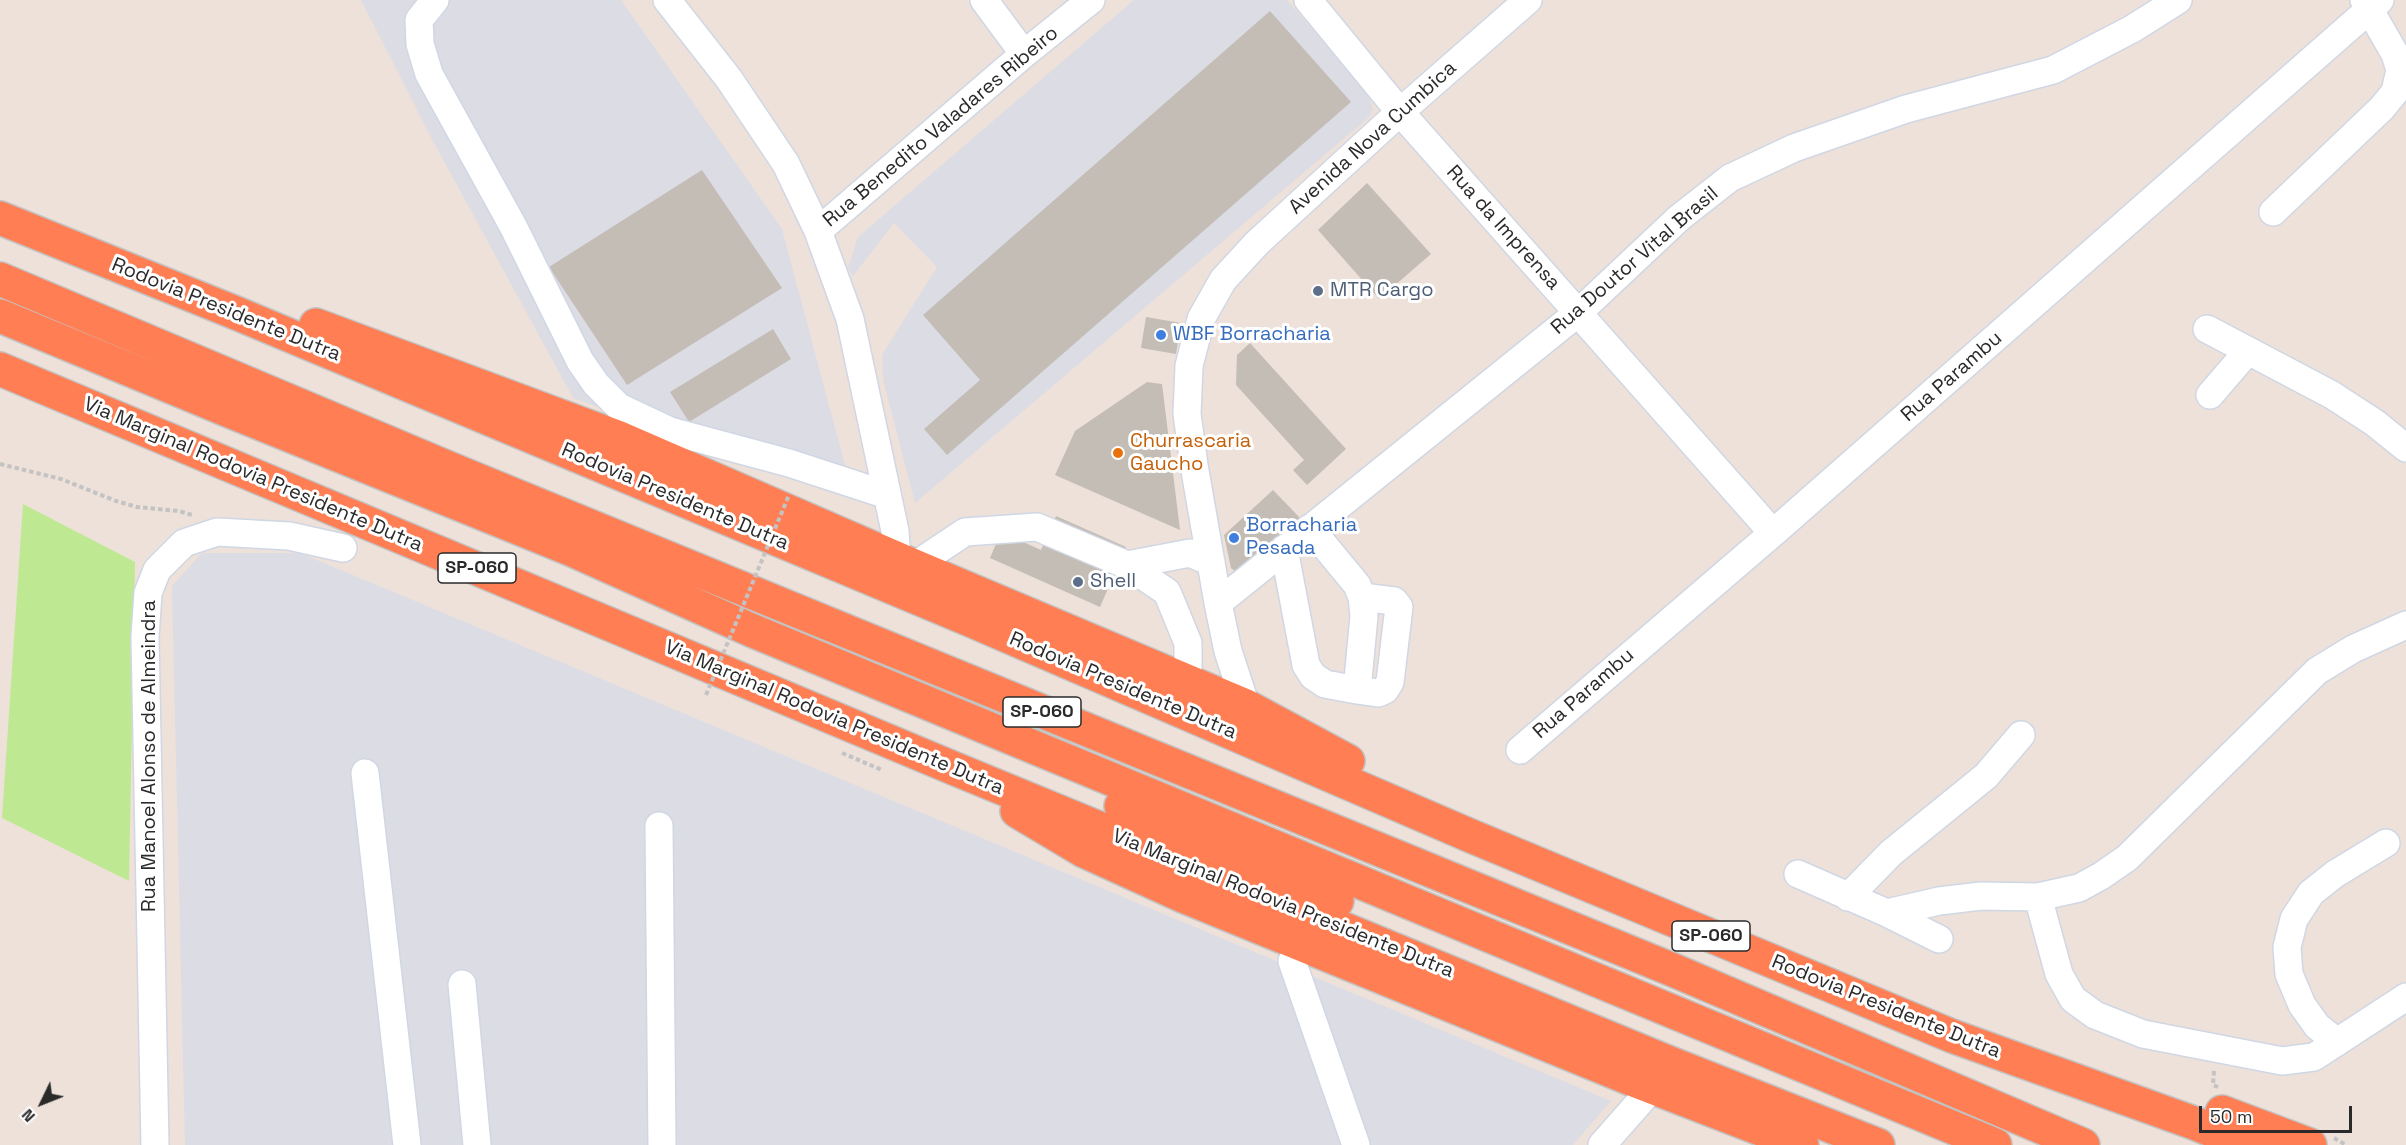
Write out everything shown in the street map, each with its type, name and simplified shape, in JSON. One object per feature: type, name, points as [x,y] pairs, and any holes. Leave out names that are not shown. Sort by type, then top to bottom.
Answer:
[{"type":"highway","name":"Rodovia Presidente Dutra","points":[[0,218],[236,313],[970,620],[1471,836],[1952,1036],[2194,1123],[2248,1145]]},
{"type":"highway","name":"SP-060","points":[[0,279],[450,469],[1673,970],[2083,1145]]},
{"type":"highway","points":[[236,313],[301,319],[618,437],[905,563],[1246,706],[1312,743],[1453,815],[1471,836]]},
{"type":"highway","name":"SP-060","points":[[0,316],[570,549],[751,630],[1995,1145]]},
{"type":"highway","name":"Via Marginal Rodovia Presidente Dutra","points":[[0,369],[953,768],[1670,1063]]},
{"type":"highway","points":[[751,630],[801,662],[1027,760],[1140,815],[1611,1020],[1670,1063]]},
{"type":"highway","points":[[953,768],[1039,826],[1084,851],[1174,891],[1631,1079],[1802,1145]]},
{"type":"highway","points":[[1952,1036],[1992,1032],[2206,1106],[2310,1145]]},
{"type":"highway","name":"SP-060","points":[[1670,1063],[1878,1145]]},
{"type":"street","points":[[435,0],[419,20],[420,44],[429,74],[513,226],[580,361],[596,384],[619,406],[670,431],[789,463],[887,495]]},
{"type":"street","points":[[667,0],[729,79],[786,164],[818,231],[850,319],[895,531],[905,563],[965,532],[1037,527],[1127,565],[1167,592],[1188,643],[1195,684],[1219,670],[1228,651]]},
{"type":"street","points":[[984,0],[1024,54]]},
{"type":"street","name":"Rua Benedito Valadares Ribeiro","points":[[818,231],[1024,54],[1091,0]]},
{"type":"street","name":"Rua da Imprensa","points":[[1308,0],[1400,112],[1773,533]]},
{"type":"street","name":"Avenida Nova Cumbica","points":[[1218,603],[1187,414],[1189,366],[1200,319],[1223,280],[1257,243],[1400,112],[1528,0]]},
{"type":"street","name":"Rua Doutor Vital Brasil","points":[[1218,603],[1579,312],[1679,218],[1730,178],[1794,148],[1906,109],[2053,70],[2132,29],[2178,0]]},
{"type":"street","points":[[2273,212],[2382,108],[2395,92],[2400,70],[2371,3]]},
{"type":"street","name":"Rua Parambu","points":[[1520,750],[1773,533],[2371,3]]},
{"type":"street","points":[[2206,329],[2332,395],[2375,423],[2406,448]]},
{"type":"street","points":[[2210,395],[2247,352]]},
{"type":"street","points":[[1310,528],[1357,585],[1362,597],[1364,615],[1357,690]]},
{"type":"street","name":"Rua Manoel Alonso de Almeindra","points":[[156,1145],[145,637],[148,593],[157,570],[183,543],[217,532],[289,536],[343,548]]},
{"type":"street","points":[[1284,549],[1306,665],[1313,676],[1325,684],[1378,693],[1384,690],[1389,682],[1399,607],[1394,601],[1362,597]]},
{"type":"street","points":[[1127,565],[1190,553],[1211,562]]},
{"type":"street","points":[[1218,603],[1228,651],[1246,706]]},
{"type":"street","points":[[1887,913],[1939,901],[1981,896],[2038,897],[2079,888],[2101,876],[2127,858],[2317,671],[2352,649],[2406,625]]},
{"type":"street","points":[[1848,897],[1891,853],[1986,776],[2021,735]]},
{"type":"street","points":[[365,773],[407,1145]]},
{"type":"street","points":[[659,826],[662,1145]]},
{"type":"street","points":[[2337,1042],[2317,1026],[2302,1005],[2289,974],[2287,947],[2294,918],[2311,893],[2335,874],[2386,843]]},
{"type":"street","points":[[1798,874],[1887,913],[1939,939]]},
{"type":"street","points":[[2038,897],[2059,974],[2073,999],[2095,1016],[2143,1034],[2215,1050],[2282,1061],[2314,1057],[2406,997]]},
{"type":"street","points":[[1292,961],[1356,1145]]},
{"type":"street","points":[[462,984],[477,1145]]},
{"type":"street","points":[[1602,1145],[1646,1095]]},
{"type":"path","points":[[0,464],[61,479],[137,507],[179,512],[196,517]]},
{"type":"path","points":[[706,695],[789,495]]},
{"type":"path","points":[[2215,1050],[2213,1085],[2224,1088]]},
{"type":"shaded area","points":[[361,0],[621,0],[782,229],[854,499],[573,398],[433,141]]},
{"type":"shaded area","points":[[1134,0],[1287,0],[1368,94],[1373,109],[1368,118],[915,503],[883,380],[882,355],[937,267],[894,223],[853,276],[848,268],[858,237]]},
{"type":"shaded area","points":[[202,553],[300,553],[1611,1101],[1573,1145],[185,1145],[172,586]]},
{"type":"green space","points":[[23,504],[135,562],[129,881],[2,818]]},
{"type":"building","points":[[1270,11],[1351,102],[947,455],[924,429],[980,380],[923,315]]},
{"type":"building","points":[[702,170],[782,288],[627,385],[549,267]]},
{"type":"building","points":[[1367,183],[1431,254],[1379,299],[1318,230]]},
{"type":"building","name":"WBF Borracharia","points":[[1146,317],[1181,323],[1176,354],[1141,348]]},
{"type":"building","points":[[773,329],[791,359],[689,422],[670,392]]},
{"type":"building","points":[[1250,343],[1346,449],[1307,485],[1293,470],[1304,460],[1236,385],[1237,355]]},
{"type":"building","name":"Churrascaria Gaucho","points":[[1147,382],[1162,384],[1180,530],[1055,475],[1075,431]]},
{"type":"building","points":[[1273,490],[1301,519],[1243,569],[1236,572],[1231,568],[1224,535]]},
{"type":"building","name":"Shell","points":[[1056,516],[1126,547],[1100,607],[990,558],[1001,532],[1041,550]]},
{"type":"place","name":"MTR Cargo","points":[[1318,291]]},
{"type":"place","name":"WBF Borracharia","points":[[1161,335]]},
{"type":"place","name":"Churrascaria Gaucho","points":[[1118,453]]},
{"type":"place","name":"Borracharia Pesada","points":[[1234,538]]},
{"type":"place","name":"Shell","points":[[1078,582]]}]
